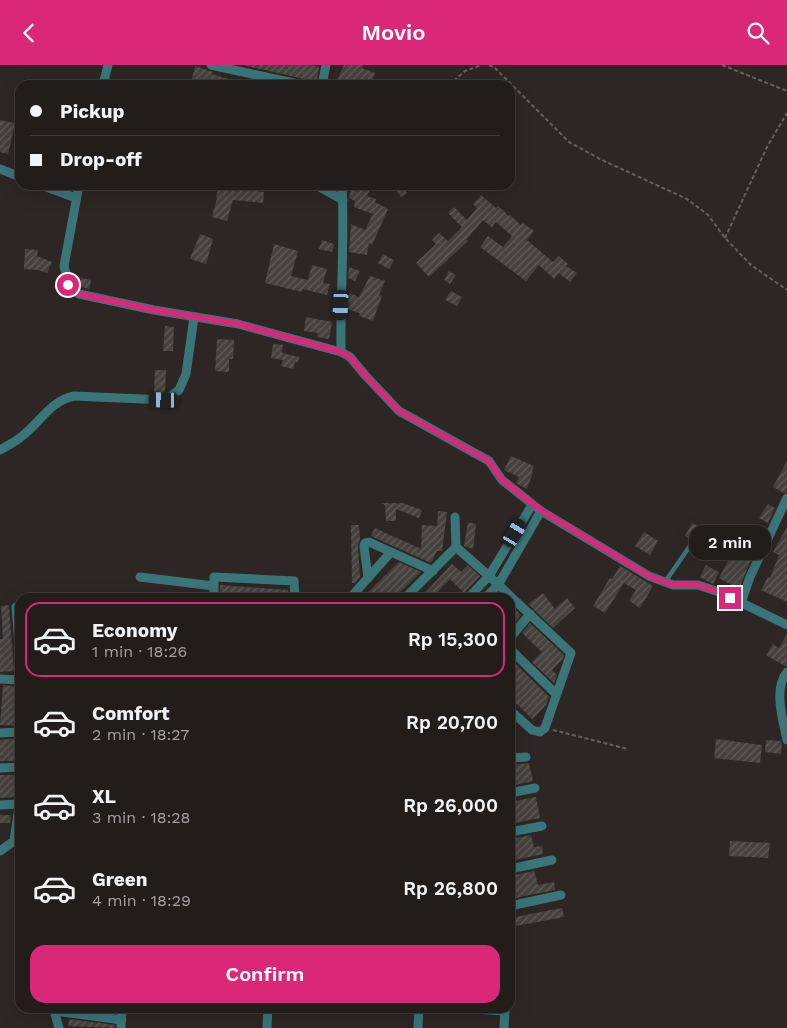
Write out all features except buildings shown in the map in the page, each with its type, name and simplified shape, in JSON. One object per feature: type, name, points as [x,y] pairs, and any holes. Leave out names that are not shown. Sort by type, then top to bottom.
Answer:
[{"type":"street","points":[[104,80],[108,65]]},
{"type":"street","points":[[211,65],[280,80]]},
{"type":"street","points":[[323,80],[326,65]]},
{"type":"street","points":[[0,169],[15,175]]},
{"type":"street","points":[[54,190],[76,198]]},
{"type":"street","points":[[78,190],[64,266],[68,285],[79,294],[238,324],[341,352],[350,357],[399,411],[489,461],[502,480],[532,505],[649,576],[664,583],[698,585],[719,592],[787,625]]},
{"type":"street","points":[[325,190],[343,200]]},
{"type":"street","points":[[341,352],[342,190]]},
{"type":"street","points":[[0,450],[21,437],[63,398],[74,396],[164,400],[179,390],[186,374],[194,317]]},
{"type":"street","points":[[740,603],[787,497]]},
{"type":"street","points":[[473,593],[489,576],[532,505]]},
{"type":"street","points":[[490,593],[498,585],[542,511]]},
{"type":"street","points":[[410,593],[456,547],[456,517]]},
{"type":"street","points":[[368,578],[364,546],[369,542],[433,571]]},
{"type":"street","points":[[456,547],[507,593]]},
{"type":"street","points":[[354,593],[391,552]]},
{"type":"street","points":[[140,577],[214,585]]},
{"type":"street","points":[[214,593],[214,577],[294,581],[295,593]]},
{"type":"street","points":[[515,600],[570,653],[545,728],[540,732],[532,730],[515,715]]},
{"type":"street","points":[[515,632],[530,614]]},
{"type":"street","points":[[515,654],[556,694]]},
{"type":"street","points":[[787,672],[782,678],[780,685],[782,715],[787,740]]},
{"type":"street","points":[[0,679],[15,680]]},
{"type":"street","points":[[0,733],[15,732]]},
{"type":"street","points":[[515,758],[526,757]]},
{"type":"street","points":[[0,768],[15,767]]},
{"type":"street","points":[[515,792],[535,788]]},
{"type":"street","points":[[0,805],[15,804]]},
{"type":"street","points":[[515,831],[542,826]]},
{"type":"street","points":[[0,851],[15,842]]},
{"type":"street","points":[[515,868],[552,861]]},
{"type":"street","points":[[515,905],[561,895]]},
{"type":"street","points":[[55,1013],[59,1028]]},
{"type":"street","points":[[72,1013],[121,1024]]},
{"type":"street","points":[[267,1028],[268,1013]]},
{"type":"street","points":[[418,1028],[419,1013]]},
{"type":"street","points":[[504,1028],[505,1013]]},
{"type":"lane","points":[[664,583],[692,543]]},
{"type":"path","points":[[455,80],[465,71],[482,65]]},
{"type":"path","points":[[489,65],[494,67],[507,80]]},
{"type":"path","points":[[722,65],[787,91]]},
{"type":"path","points":[[515,88],[569,142],[602,160],[688,199],[708,215],[725,238],[752,265],[787,290]]},
{"type":"path","points":[[725,238],[767,147],[787,113]]},
{"type":"path","points":[[545,728],[589,741],[628,749]]},
{"type":"route","points":[[68,285],[79,294],[154,310],[238,324],[341,352],[350,357],[399,411],[489,461],[502,480],[532,505],[649,576],[673,585],[698,585],[730,598]]}]
